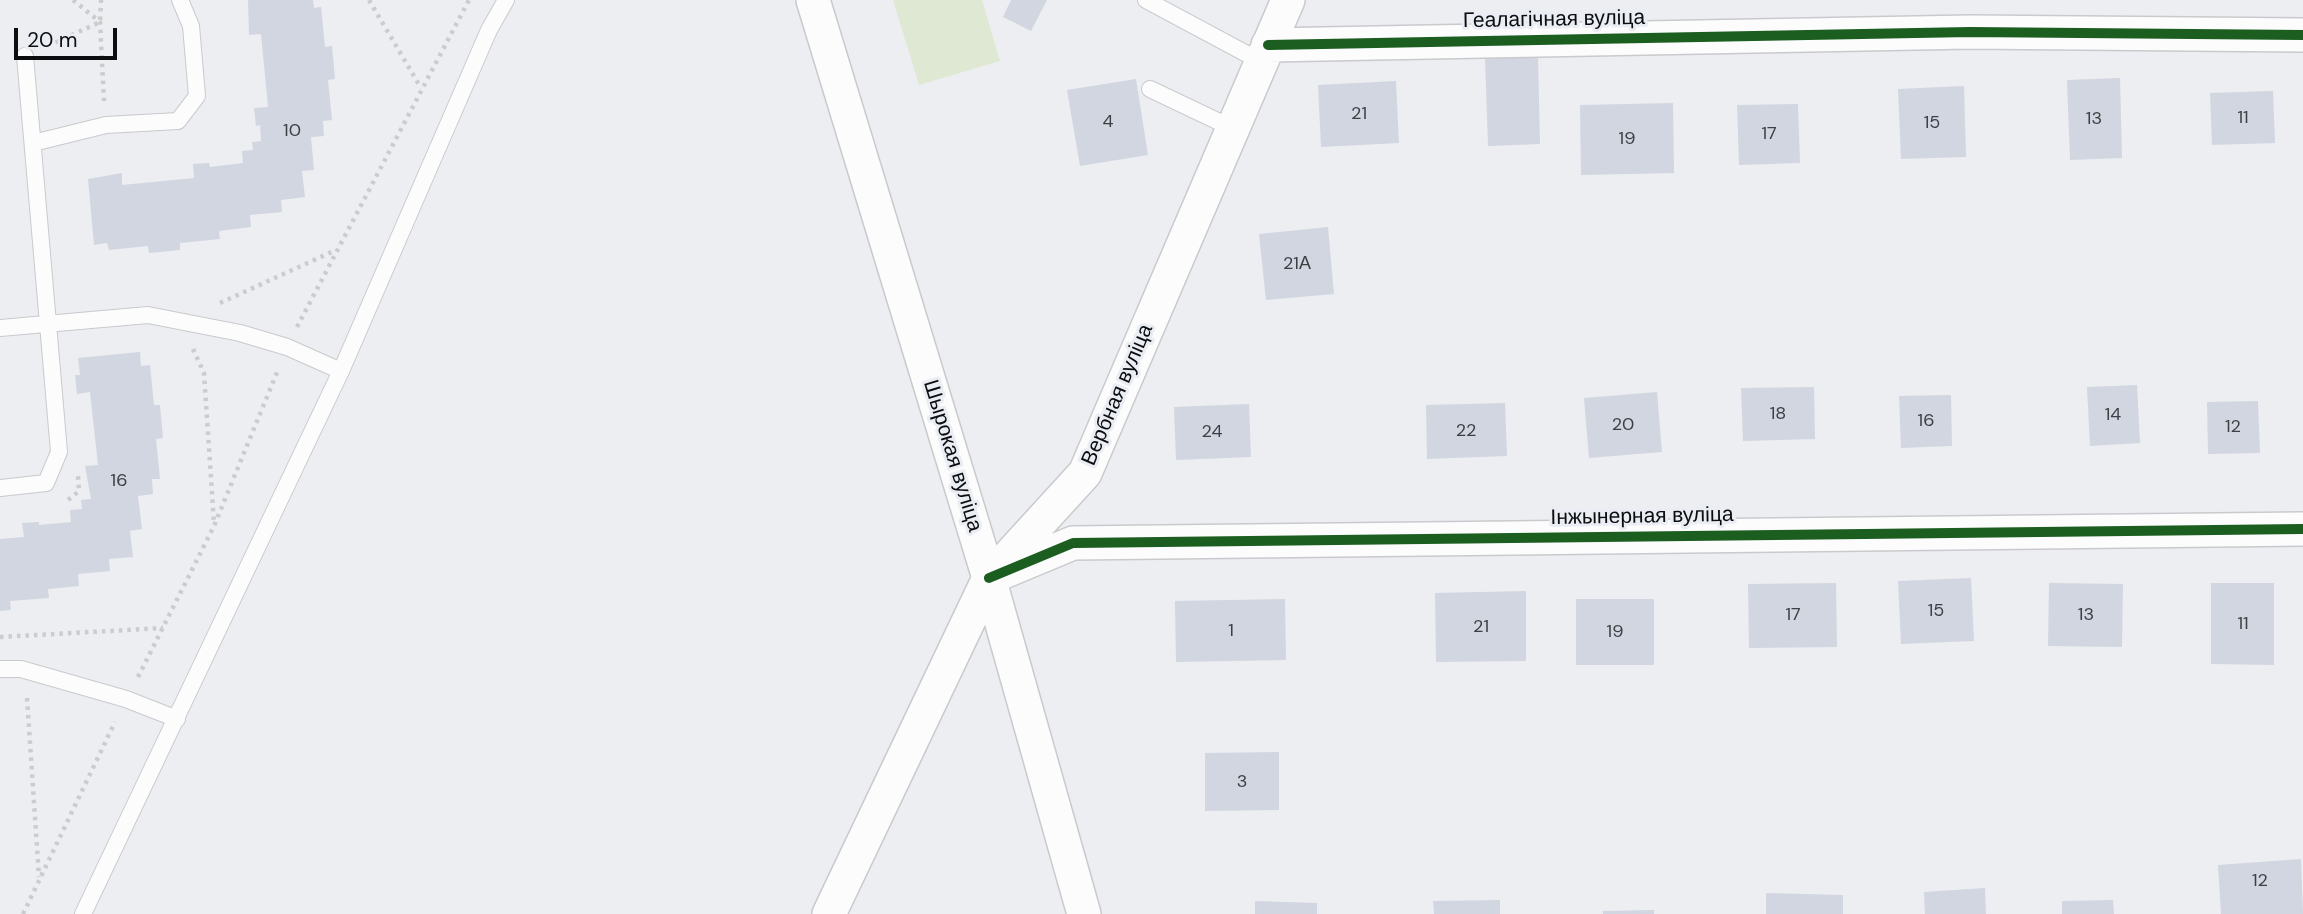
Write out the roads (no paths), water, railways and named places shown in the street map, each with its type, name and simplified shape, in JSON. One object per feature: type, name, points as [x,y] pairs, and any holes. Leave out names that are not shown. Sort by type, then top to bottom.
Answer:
[{"type":"street","name":"Шырокая вуліца","points":[[813,0],[989,578],[1084,914]]},
{"type":"street","name":"Вербная вуліца","points":[[829,914],[989,578],[1085,473],[1289,0]]},
{"type":"street","name":"Геалагічная вуліца","points":[[1264,53],[1970,32],[2303,35]]},
{"type":"street","name":"Інжынерная вуліца","points":[[989,578],[1073,543],[2303,529]]},
{"type":"lane","points":[[33,143],[106,125],[178,121],[197,96],[191,26],[180,0]]},
{"type":"lane","points":[[83,914],[341,371],[489,30],[506,0]]},
{"type":"lane","points":[[1146,0],[1264,53]]},
{"type":"lane","points":[[0,488],[46,483],[60,452],[25,56]]},
{"type":"lane","points":[[1150,89],[1232,128]]},
{"type":"lane","points":[[0,328],[148,315],[240,333],[287,347],[341,371]]},
{"type":"lane","points":[[0,669],[21,668],[125,699],[177,719]]}]
